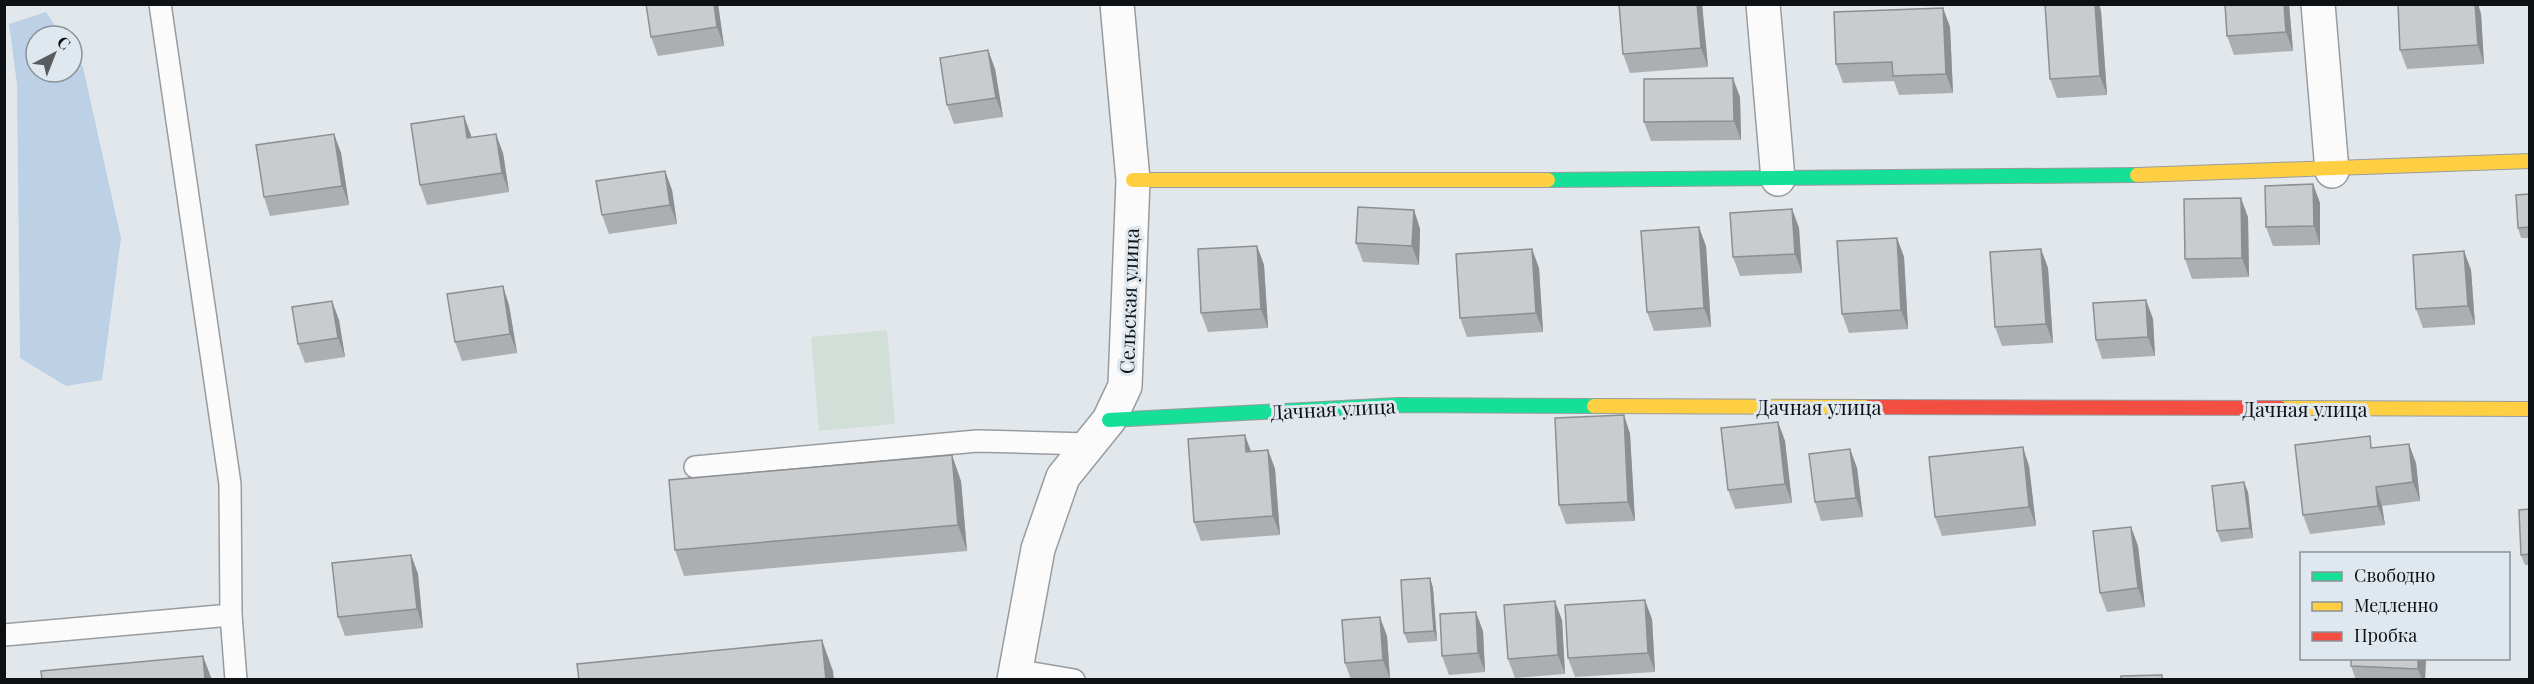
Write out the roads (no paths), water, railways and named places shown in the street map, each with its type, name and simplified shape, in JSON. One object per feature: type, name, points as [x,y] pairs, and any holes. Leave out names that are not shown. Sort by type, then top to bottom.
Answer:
[{"type":"street","name":"Сельская улица","points":[[1014,675],[1038,549],[1063,477],[1110,420],[1125,386],[1133,180],[1117,4]]},
{"type":"street","points":[[1763,4],[1778,180]]},
{"type":"street","points":[[2318,4],[2332,171]]},
{"type":"street","points":[[1133,180],[1778,180],[2332,171],[2529,161]]},
{"type":"street","name":"Дачная улица","points":[[1110,420],[1398,405],[2529,409]]},
{"type":"lane","points":[[160,4],[230,484],[231,615],[236,680]]},
{"type":"lane","points":[[695,467],[976,441],[1088,444]]},
{"type":"lane","points":[[4,635],[231,615]]},
{"type":"lane","points":[[1014,675],[1074,680]]},
{"type":"water","points":[[46,12],[54,24],[24,24],[24,84],[84,84],[84,72],[121,238],[102,380],[66,386],[20,358],[17,84],[9,24]]}]
